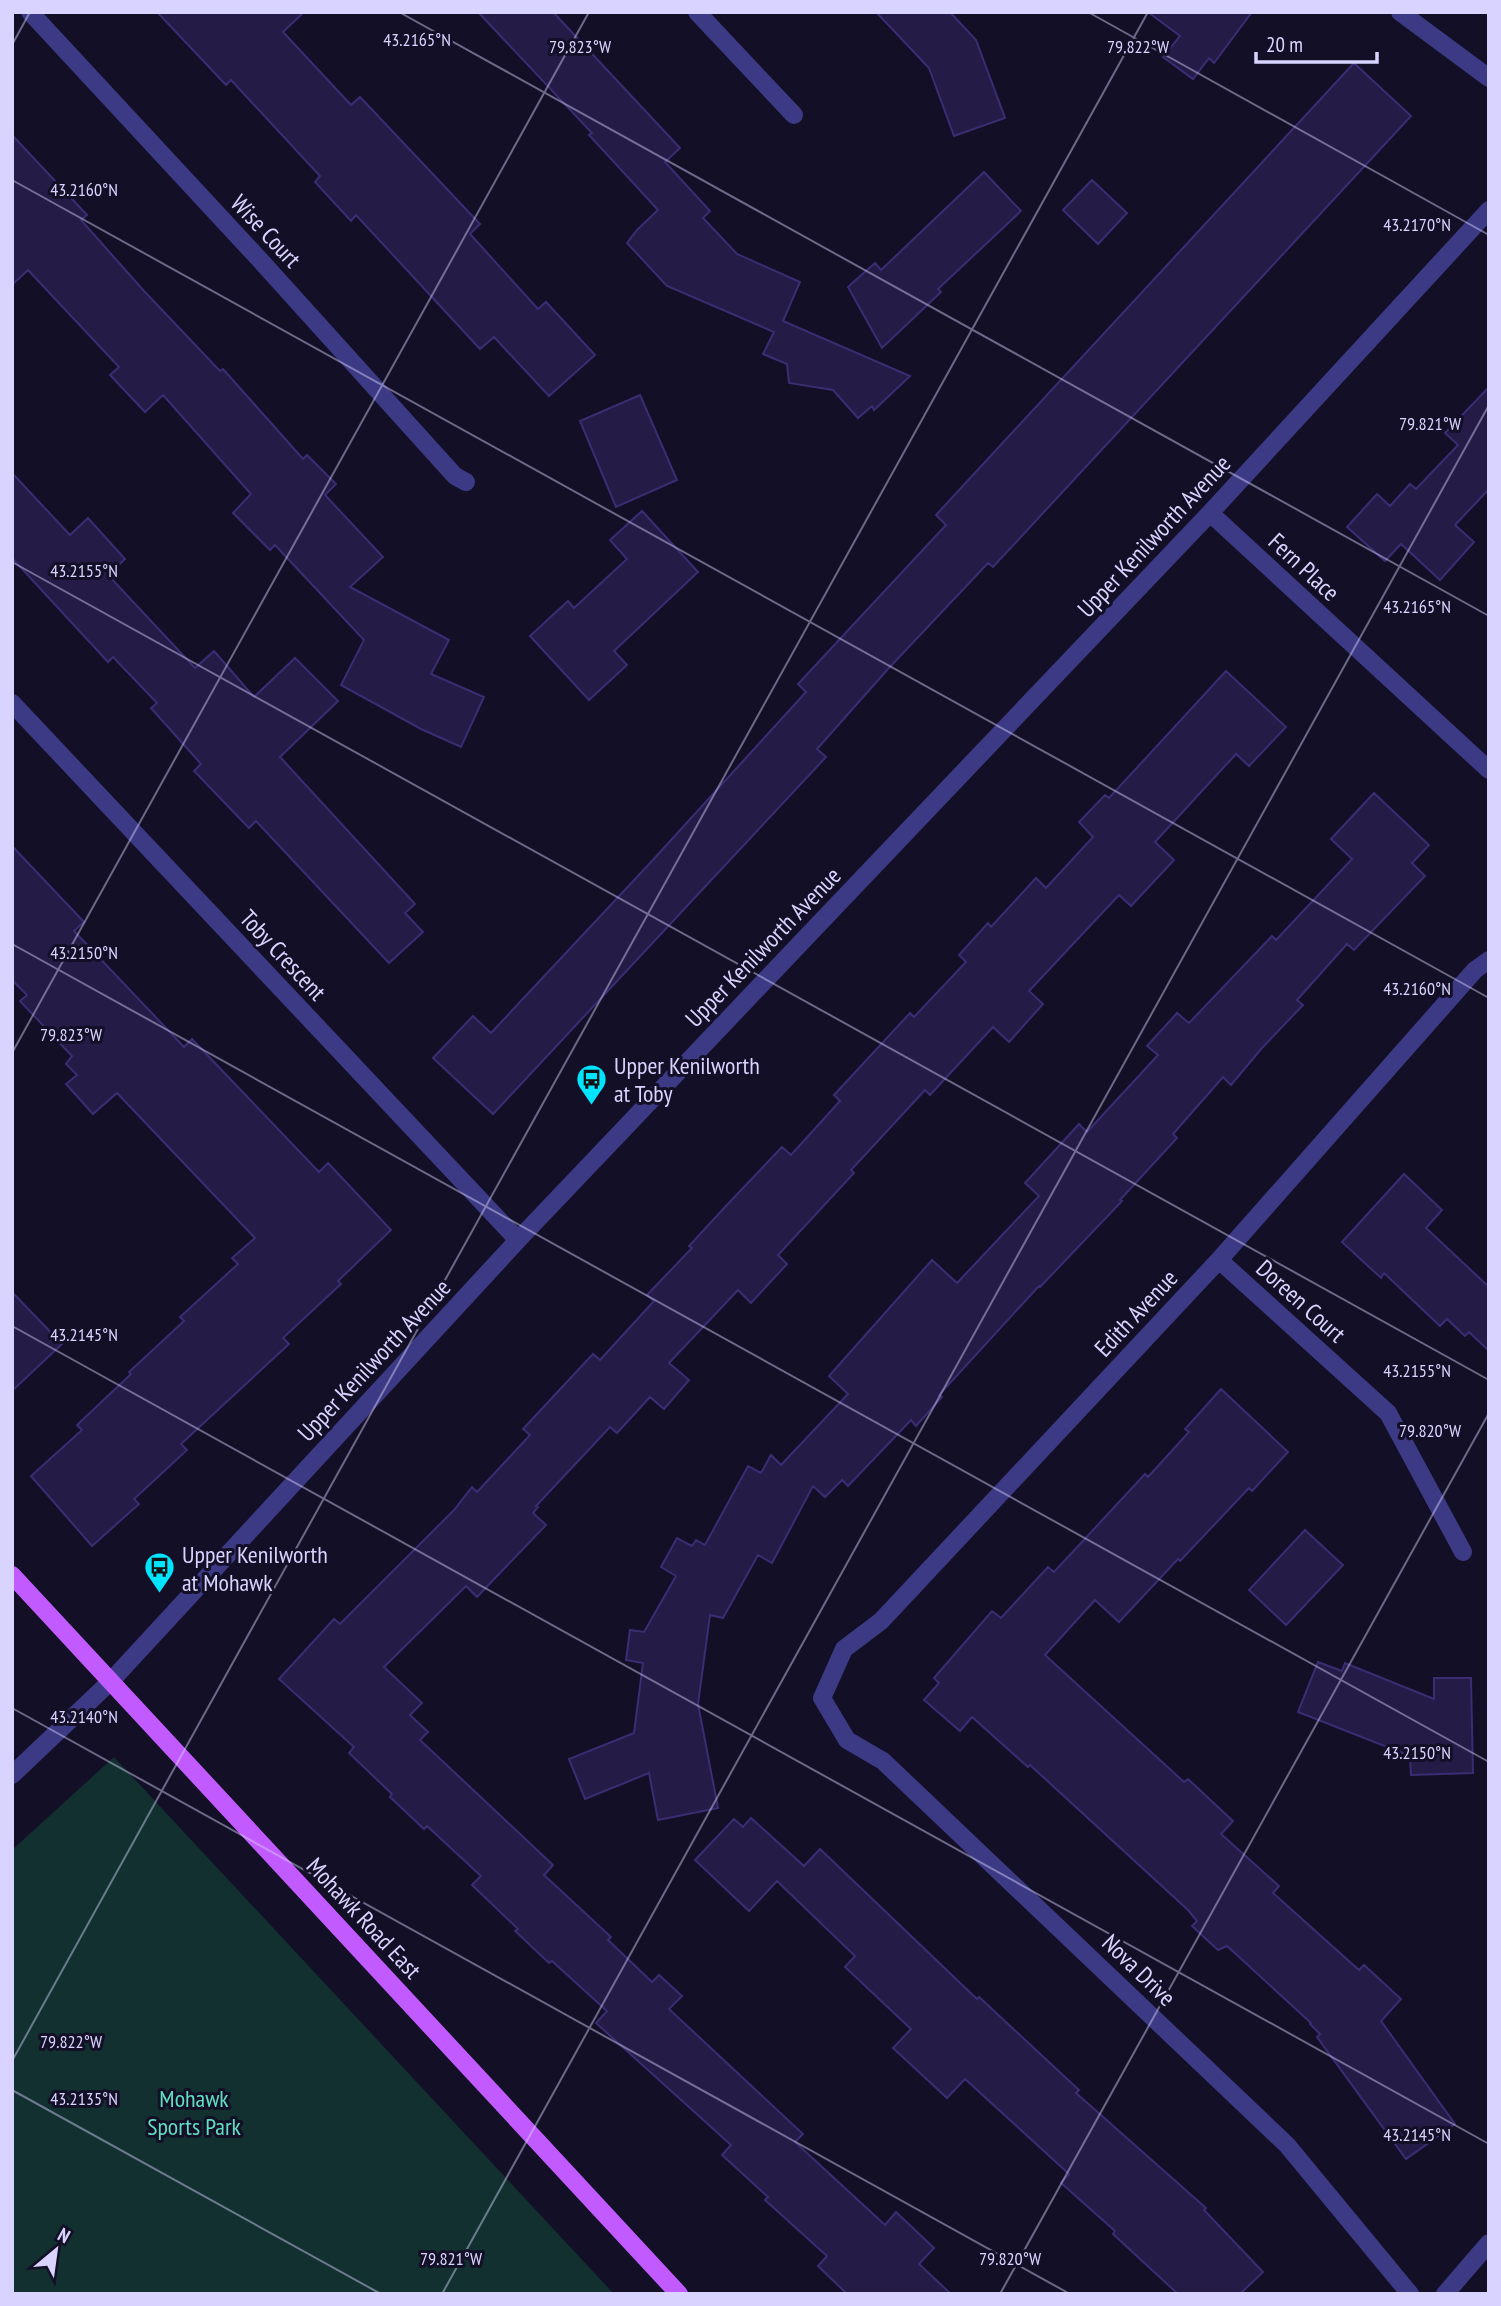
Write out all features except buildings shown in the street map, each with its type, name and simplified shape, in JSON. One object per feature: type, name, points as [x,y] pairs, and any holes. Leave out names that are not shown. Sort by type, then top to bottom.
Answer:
[{"type":"main road","name":"Mohawk Road East","points":[[12,1575],[680,2294]]},
{"type":"street","name":"Wise Court","points":[[30,12],[455,476],[466,482]]},
{"type":"street","points":[[697,12],[794,115]]},
{"type":"street","points":[[1400,12],[1489,78]]},
{"type":"street","name":"Upper Kenilworth Avenue","points":[[12,1775],[111,1681],[518,1240],[1210,513],[1489,209]]},
{"type":"street","name":"Fern Place","points":[[1210,513],[1489,770]]},
{"type":"street","name":"Toby Crescent","points":[[12,703],[518,1240]]},
{"type":"street","name":"Edith Avenue","points":[[822,1698],[844,1648],[881,1621],[1219,1260],[1475,970],[1489,960]]},
{"type":"street","name":"Doreen Court","points":[[1219,1260],[1388,1412],[1463,1552]]},
{"type":"street","name":"Nova Drive","points":[[822,1698],[847,1740],[883,1761],[1287,2145],[1410,2294]]},
{"type":"street","points":[[1445,2294],[1489,2243]]},
{"type":"green space","name":"Mohawk Sports Park","points":[[114,1757],[614,2294],[12,2294],[12,1850]]},
{"type":"place","name":"Upper Kenilworth at Toby","points":[[591,1106]]},
{"type":"place","name":"Upper Kenilworth at Mohawk","points":[[159,1595]]}]
